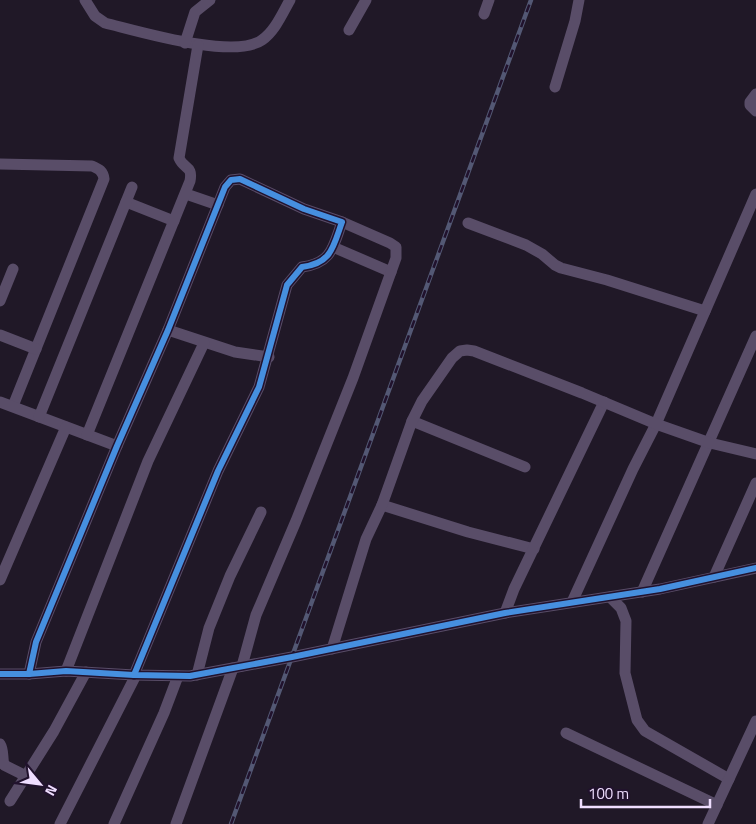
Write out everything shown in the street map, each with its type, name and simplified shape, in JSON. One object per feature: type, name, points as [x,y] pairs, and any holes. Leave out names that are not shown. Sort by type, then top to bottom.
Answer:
[{"type":"street","points":[[85,0],[95,16],[105,23],[186,43],[237,47],[253,45],[272,32],[290,0]]},
{"type":"street","points":[[186,43],[196,4],[210,0]]},
{"type":"street","points":[[349,30],[366,0]]},
{"type":"street","points":[[484,14],[489,0]]},
{"type":"street","points":[[555,87],[575,21],[579,0]]},
{"type":"street","points":[[86,435],[186,194],[191,172],[178,158],[198,45]]},
{"type":"street","points":[[756,94],[750,102],[750,105],[756,111]]},
{"type":"street","points":[[0,164],[92,166],[104,174],[101,188],[13,406]]},
{"type":"street","points":[[29,674],[36,642],[117,446],[168,330],[225,187],[231,180],[240,179],[304,209],[342,222],[396,246],[396,258],[353,378],[256,615],[238,667],[176,824]]},
{"type":"street","points":[[39,417],[132,187]]},
{"type":"street","points":[[186,194],[218,204]]},
{"type":"street","points":[[572,602],[633,469],[656,424],[756,194]]},
{"type":"street","points":[[126,202],[174,221]]},
{"type":"street","points":[[60,824],[135,676],[218,472],[259,387],[269,357],[287,285],[302,267],[316,265],[321,262],[333,247],[342,222]]},
{"type":"street","points":[[468,223],[526,245],[561,268],[607,280],[705,311]]},
{"type":"street","points":[[333,247],[391,272]]},
{"type":"street","points":[[0,301],[13,269]]},
{"type":"street","points":[[168,330],[235,352],[269,357]]},
{"type":"street","points":[[0,335],[36,349]]},
{"type":"street","points":[[642,592],[710,443],[756,336]]},
{"type":"street","points":[[66,670],[148,461],[204,342]]},
{"type":"street","points":[[332,649],[366,539],[382,505],[412,421],[422,401],[452,358],[460,351],[467,350],[604,402],[656,424],[710,443],[756,454]]},
{"type":"street","points":[[0,402],[117,446]]},
{"type":"street","points":[[505,612],[514,589],[604,402]]},
{"type":"street","points":[[412,421],[525,467]]},
{"type":"street","points":[[0,580],[66,427]]},
{"type":"street","points":[[714,577],[756,483]]},
{"type":"street","points":[[382,505],[468,532],[534,549]]},
{"type":"street","points":[[197,675],[209,628],[230,576],[261,512]]},
{"type":"street","points":[[0,674],[29,674],[66,670],[135,676],[197,675],[332,649],[505,612],[642,592],[756,568]]},
{"type":"street","points":[[610,596],[622,608],[626,622],[625,673],[640,726],[729,779]]},
{"type":"street","points":[[10,801],[54,731],[86,672]]},
{"type":"street","points":[[114,824],[164,713],[178,676]]},
{"type":"street","points":[[711,823],[717,805],[756,721]]},
{"type":"street","points":[[566,733],[717,805]]},
{"type":"street","points":[[0,744],[4,765],[26,776]]},
{"type":"railway","points":[[231,824],[531,0]]},
{"type":"cycle path","points":[[29,674],[36,642],[117,446],[168,330],[225,187],[231,180],[240,179],[304,209],[342,222],[333,246],[325,258],[320,262],[302,267],[287,285],[259,387],[218,471],[134,675]]},
{"type":"cycle path","points":[[0,674],[66,671],[190,676],[505,613],[660,589],[756,568]]}]
